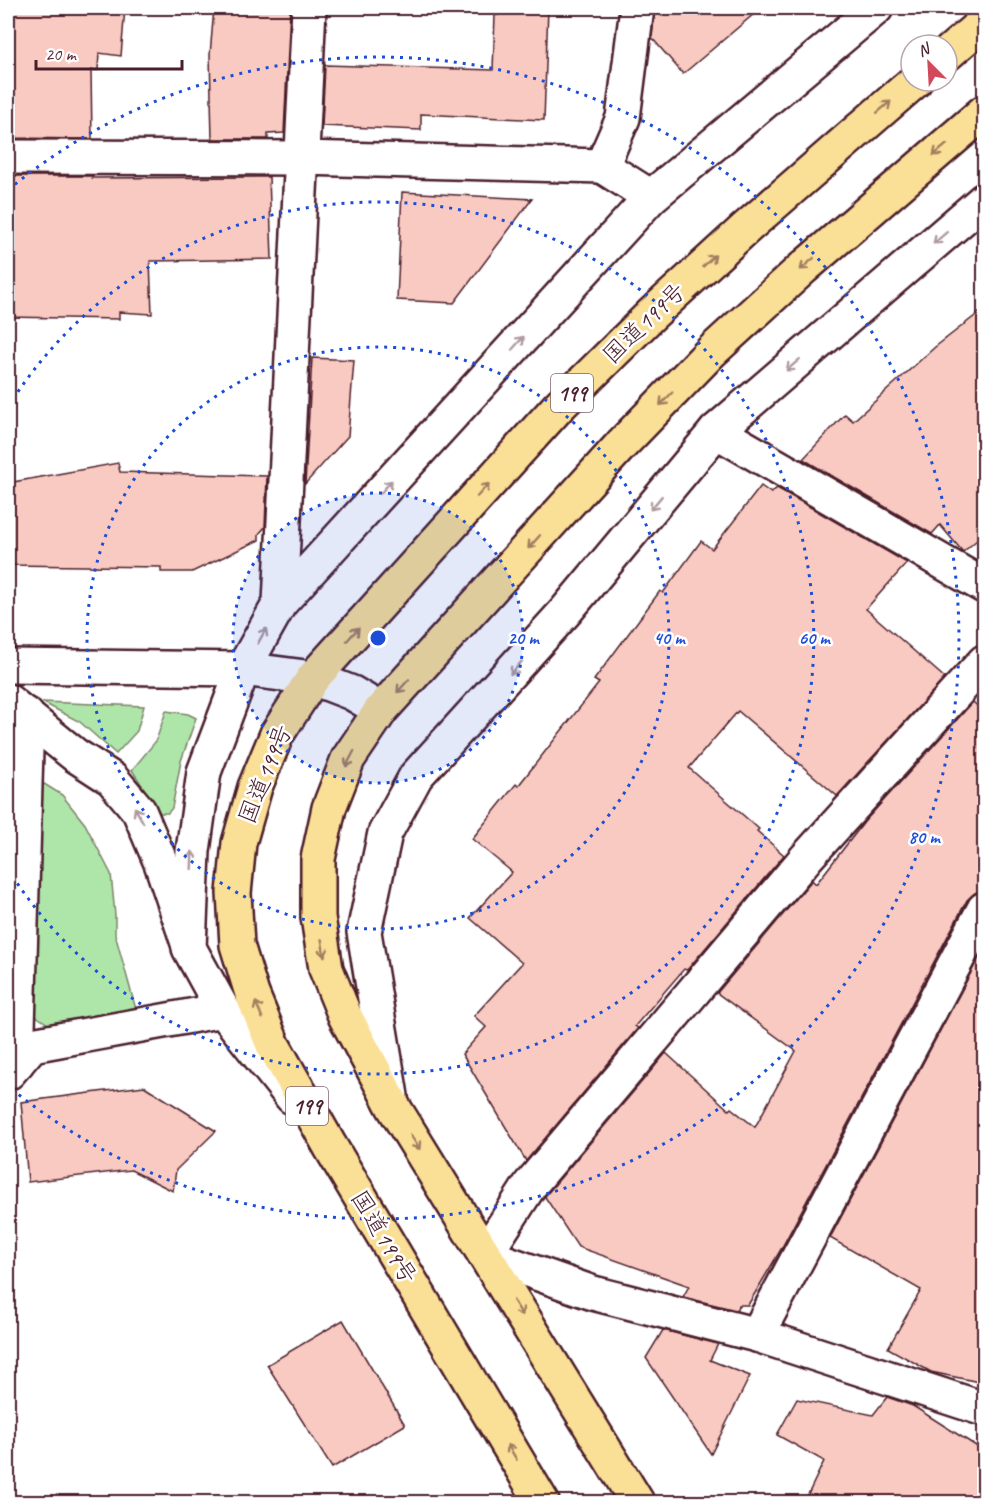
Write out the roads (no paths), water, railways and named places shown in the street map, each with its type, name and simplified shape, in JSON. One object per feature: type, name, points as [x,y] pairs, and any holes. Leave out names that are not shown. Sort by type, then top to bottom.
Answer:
[{"type":"highway","points":[[959,44],[984,22]]},
{"type":"highway","name":"国道199号","points":[[542,1503],[330,1146],[273,1045],[252,994],[237,945],[234,893],[239,843],[255,787],[277,734],[313,678],[559,406],[651,314],[901,93]]},
{"type":"highway","points":[[637,1503],[393,1106],[345,1016],[326,969],[318,918],[318,859],[329,808],[348,759],[381,710],[622,444],[687,377],[786,284],[984,112]]},
{"type":"street","points":[[280,603],[309,8]]},
{"type":"street","points":[[602,166],[623,118],[637,8]]},
{"type":"street","points":[[189,948],[193,851],[204,772],[243,669],[280,603],[651,197],[876,8]]},
{"type":"street","points":[[8,158],[302,158],[602,166],[651,197]]},
{"type":"street","points":[[393,1106],[364,932],[385,833],[417,776],[565,612],[716,431],[984,200]]},
{"type":"street","points":[[716,431],[984,586]]},
{"type":"street","points":[[984,662],[807,857],[545,1167],[530,1185],[485,1255],[593,1293],[757,1335],[984,1409]]},
{"type":"street","points":[[8,666],[243,669],[313,678],[352,693],[381,710]]},
{"type":"street","points":[[17,708],[75,754],[112,779],[139,811],[161,863],[189,948],[223,1010],[330,1146]]},
{"type":"street","points":[[12,1068],[17,708]]},
{"type":"street","points":[[757,1335],[984,909]]},
{"type":"street","points":[[12,1068],[32,1045],[223,1010]]}]
